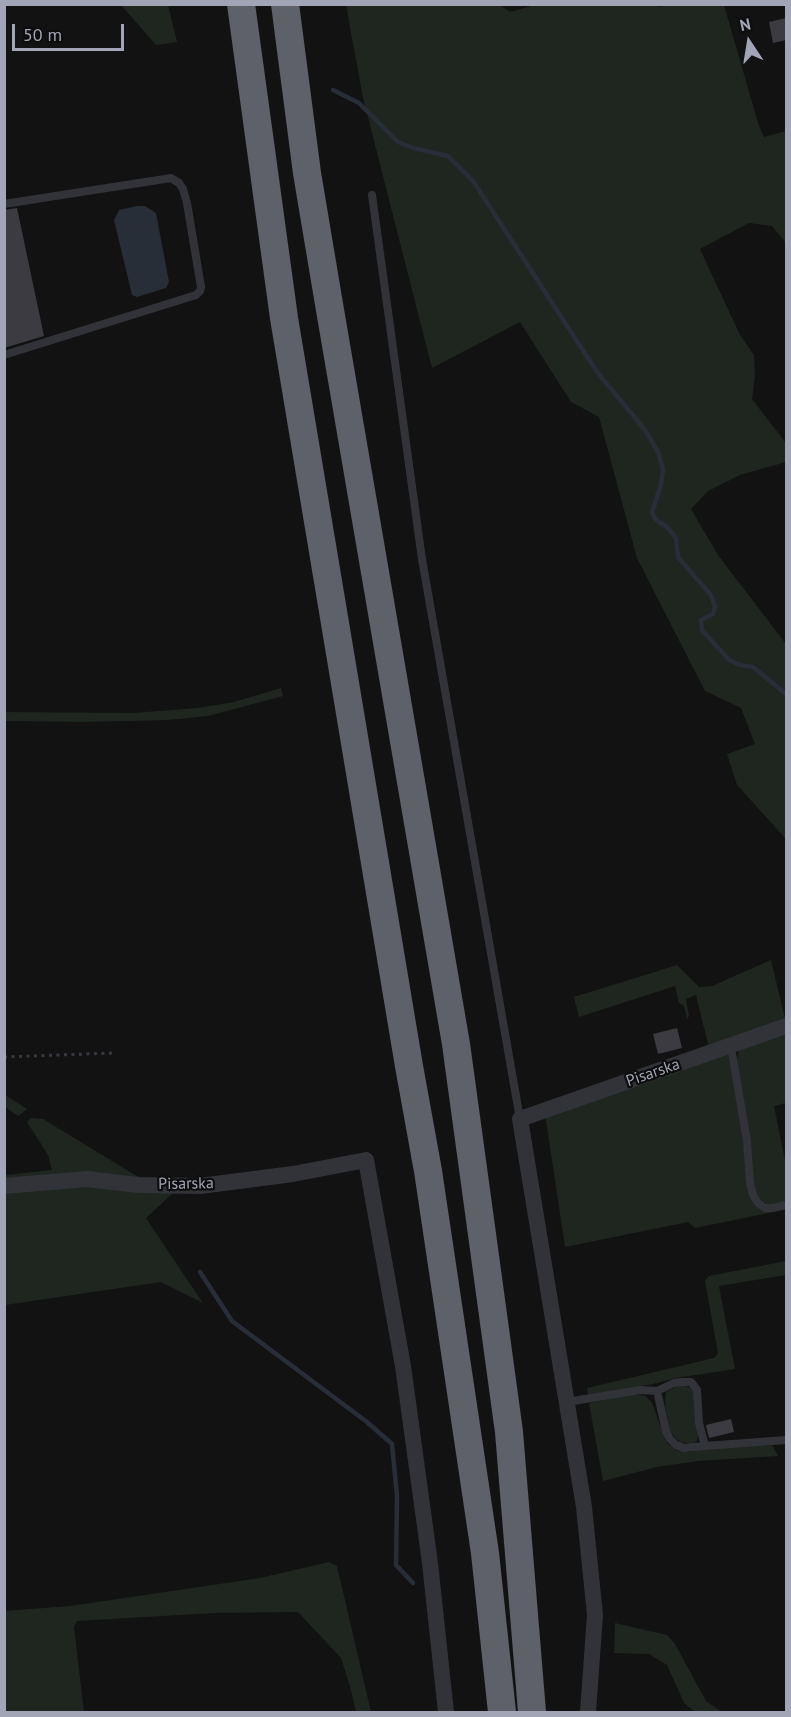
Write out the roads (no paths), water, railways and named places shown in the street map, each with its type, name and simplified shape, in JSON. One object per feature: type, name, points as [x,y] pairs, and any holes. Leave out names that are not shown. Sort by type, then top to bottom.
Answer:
[{"type":"highway","points":[[241,4],[263,178],[284,318],[428,1171],[485,1552],[502,1713]]},
{"type":"highway","points":[[285,4],[307,172],[382,623],[456,1044],[509,1432],[532,1713]]},
{"type":"street","name":"Pisarska","points":[[520,1119],[786,1026]]},
{"type":"street","points":[[520,1119],[584,1507],[595,1615],[588,1713]]},
{"type":"street","name":"Pisarska","points":[[4,1186],[87,1179],[138,1185],[200,1186],[293,1174],[366,1160],[404,1366],[430,1563],[446,1713]]},
{"type":"lane","points":[[4,204],[171,178],[183,189],[201,286],[196,295],[4,355]]},
{"type":"lane","points":[[372,195],[422,559],[520,1119]]},
{"type":"lane","points":[[731,1047],[747,1141],[753,1195],[765,1208],[786,1205]]},
{"type":"lane","points":[[567,1402],[640,1390],[657,1391],[682,1382],[691,1382],[695,1385],[699,1401],[699,1423],[705,1446]]},
{"type":"lane","points":[[657,1391],[666,1431],[676,1445],[684,1448],[786,1440]]},
{"type":"waterway","points":[[333,90],[359,103],[398,142],[448,156],[473,181],[597,372],[645,430],[658,452],[663,469],[661,485],[652,512],[656,520],[667,527],[676,538],[678,557],[711,595],[715,607],[713,614],[701,620],[702,630],[729,660],[753,667],[786,694]]},
{"type":"waterway","points":[[200,1272],[232,1321],[367,1422],[392,1444],[397,1496],[396,1565],[413,1583]]}]
